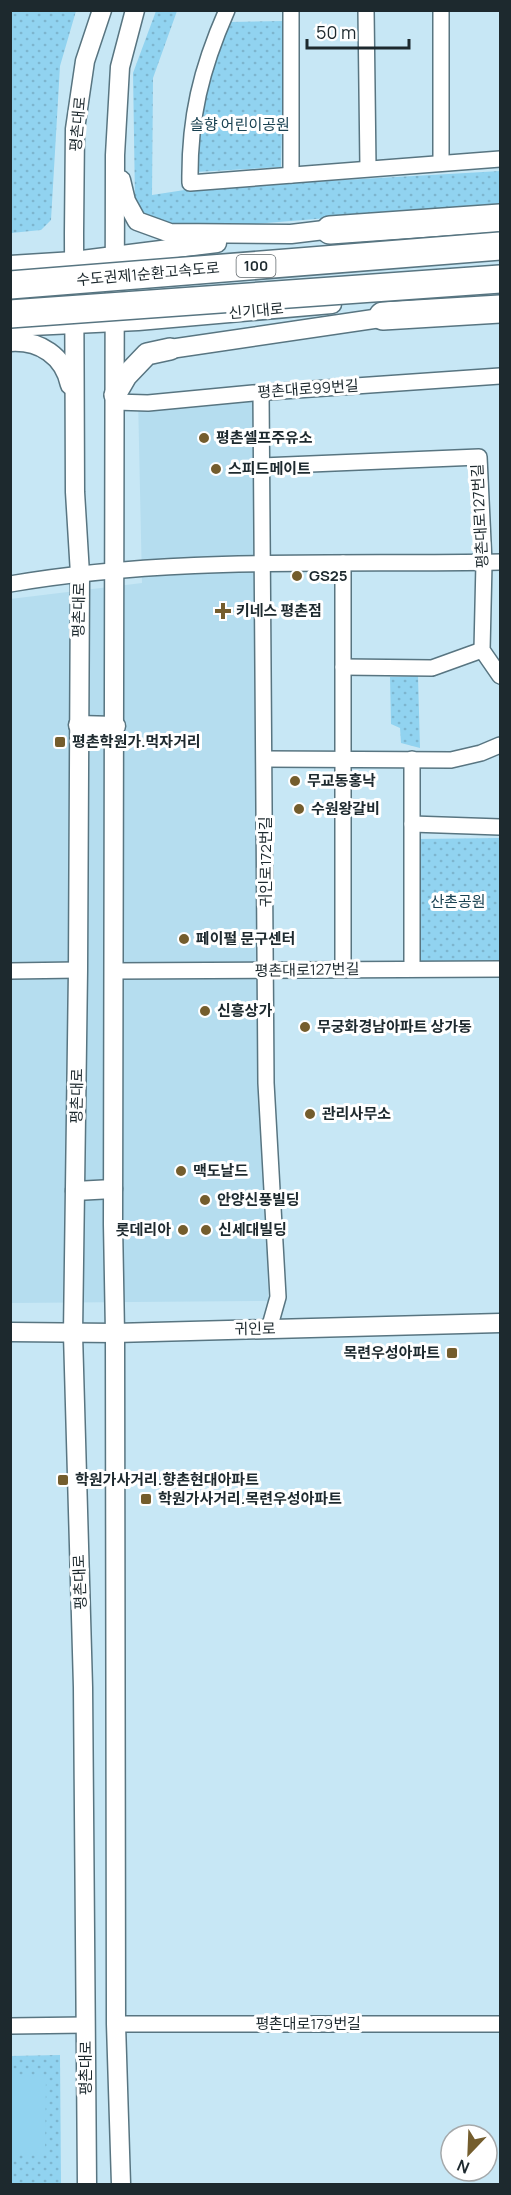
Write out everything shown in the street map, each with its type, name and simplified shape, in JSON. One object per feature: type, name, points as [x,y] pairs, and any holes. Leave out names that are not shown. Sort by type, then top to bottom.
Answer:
[{"type":"highway","points":[[330,230],[501,218]]},
{"type":"highway","name":"수도권제1순환고속도로","points":[[10,285],[501,246]]},
{"type":"highway","name":"수도권제1순환고속도로","points":[[10,314],[501,279]]},
{"type":"highway","points":[[383,316],[501,309]]},
{"type":"main road","points":[[115,399],[126,376],[147,354],[170,349]]},
{"type":"street","name":"평촌대로","points":[[87,2184],[83,1687],[73,1334],[80,574],[73,300],[75,129],[85,61],[102,10]]},
{"type":"street","name":"평촌대로","points":[[121,2184],[116,2024],[116,1333],[113,1189],[116,726],[115,155],[120,67],[135,10]]},
{"type":"street","points":[[226,10],[201,76],[189,145],[190,183],[501,159]]},
{"type":"street","points":[[291,10],[291,175]]},
{"type":"street","points":[[366,10],[368,168]]},
{"type":"street","points":[[441,10],[441,163]]},
{"type":"street","points":[[115,155],[126,201],[137,221],[170,233],[291,234]]},
{"type":"street","points":[[10,266],[74,261],[330,230],[448,212],[501,209]]},
{"type":"street","name":"신기대로","points":[[10,304],[501,267]]},
{"type":"street","name":"신기대로","points":[[10,327],[115,322],[501,290]]},
{"type":"street","points":[[151,319],[501,315]]},
{"type":"street","points":[[170,349],[383,316]]},
{"type":"street","points":[[10,342],[25,341],[52,353],[66,368],[74,405]]},
{"type":"street","name":"평촌대로99번길","points":[[115,399],[148,403],[261,392],[501,376]]},
{"type":"street","name":"귀인로172번길","points":[[261,392],[266,759],[266,1083],[278,1297],[268,1329]]},
{"type":"street","name":"평촌대로127번길","points":[[262,466],[479,457],[484,563],[482,650]]},
{"type":"street","points":[[10,584],[114,570],[343,563],[501,562]]},
{"type":"street","points":[[343,563],[343,969]]},
{"type":"street","points":[[343,667],[432,668],[482,650],[501,676]]},
{"type":"street","points":[[78,725],[116,726]]},
{"type":"street","points":[[266,759],[451,760],[482,753],[501,745]]},
{"type":"street","points":[[412,759],[412,969]]},
{"type":"street","points":[[412,824],[501,827]]},
{"type":"street","name":"평촌대로127번길","points":[[114,971],[501,969]]},
{"type":"street","points":[[10,971],[78,970]]},
{"type":"street","points":[[75,1191],[113,1189]]},
{"type":"street","name":"귀인로","points":[[10,1332],[73,1334],[501,1323]]},
{"type":"street","name":"평촌대로179번길","points":[[116,2024],[501,2024]]},
{"type":"street","points":[[10,2026],[86,2025]]},
{"type":"shaded area","points":[[256,387],[268,1301],[11,1303],[10,599],[142,583],[138,397]]},
{"type":"green space","points":[[11,10],[76,11],[60,66],[51,220],[41,230],[11,233]]},
{"type":"green space","points":[[156,11],[177,11],[153,78],[152,195],[191,189],[500,171],[500,204],[166,231],[142,218],[135,200],[133,73]]},
{"type":"green space","name":"솔향 어린이공원","points":[[285,21],[281,167],[195,172],[195,140],[212,59],[230,22]]},
{"type":"green space","points":[[418,676],[420,748],[401,743],[400,728],[391,724],[390,677]]},
{"type":"green space","name":"산촌공원","points":[[500,838],[500,965],[417,966],[415,839]]},
{"type":"green space","points":[[60,2055],[61,2184],[11,2184],[10,2056]]},
{"type":"green space","points":[[11,2077],[46,2077],[45,2154],[11,2154]]},
{"type":"place","name":"평촌셀프주유소","points":[[204,438]]},
{"type":"place","name":"스피드메이트","points":[[216,469]]},
{"type":"place","name":"GS25","points":[[297,576]]},
{"type":"place","name":"키네스 평촌점","points":[[223,611]]},
{"type":"place","name":"평촌학원가.먹자거리","points":[[60,742]]},
{"type":"place","name":"무교동홍낙","points":[[295,781]]},
{"type":"place","name":"수원왕갈비","points":[[299,809]]},
{"type":"place","name":"페이펄 문구센터","points":[[184,939]]},
{"type":"place","name":"신흥상가","points":[[205,1011]]},
{"type":"place","name":"무궁화경남아파트 상가동","points":[[305,1027]]},
{"type":"place","name":"관리사무소","points":[[310,1114]]},
{"type":"place","name":"맥도날드","points":[[181,1171]]},
{"type":"place","name":"안양신풍빌딩","points":[[205,1200]]},
{"type":"place","name":"롯데리아","points":[[183,1230]]},
{"type":"place","name":"신세대빌딩","points":[[206,1230]]},
{"type":"place","name":"목련우성아파트","points":[[452,1353]]},
{"type":"place","name":"학원가사거리.향촌현대아파트","points":[[63,1480]]},
{"type":"place","name":"학원가사거리.목련우성아파트","points":[[146,1499]]}]
